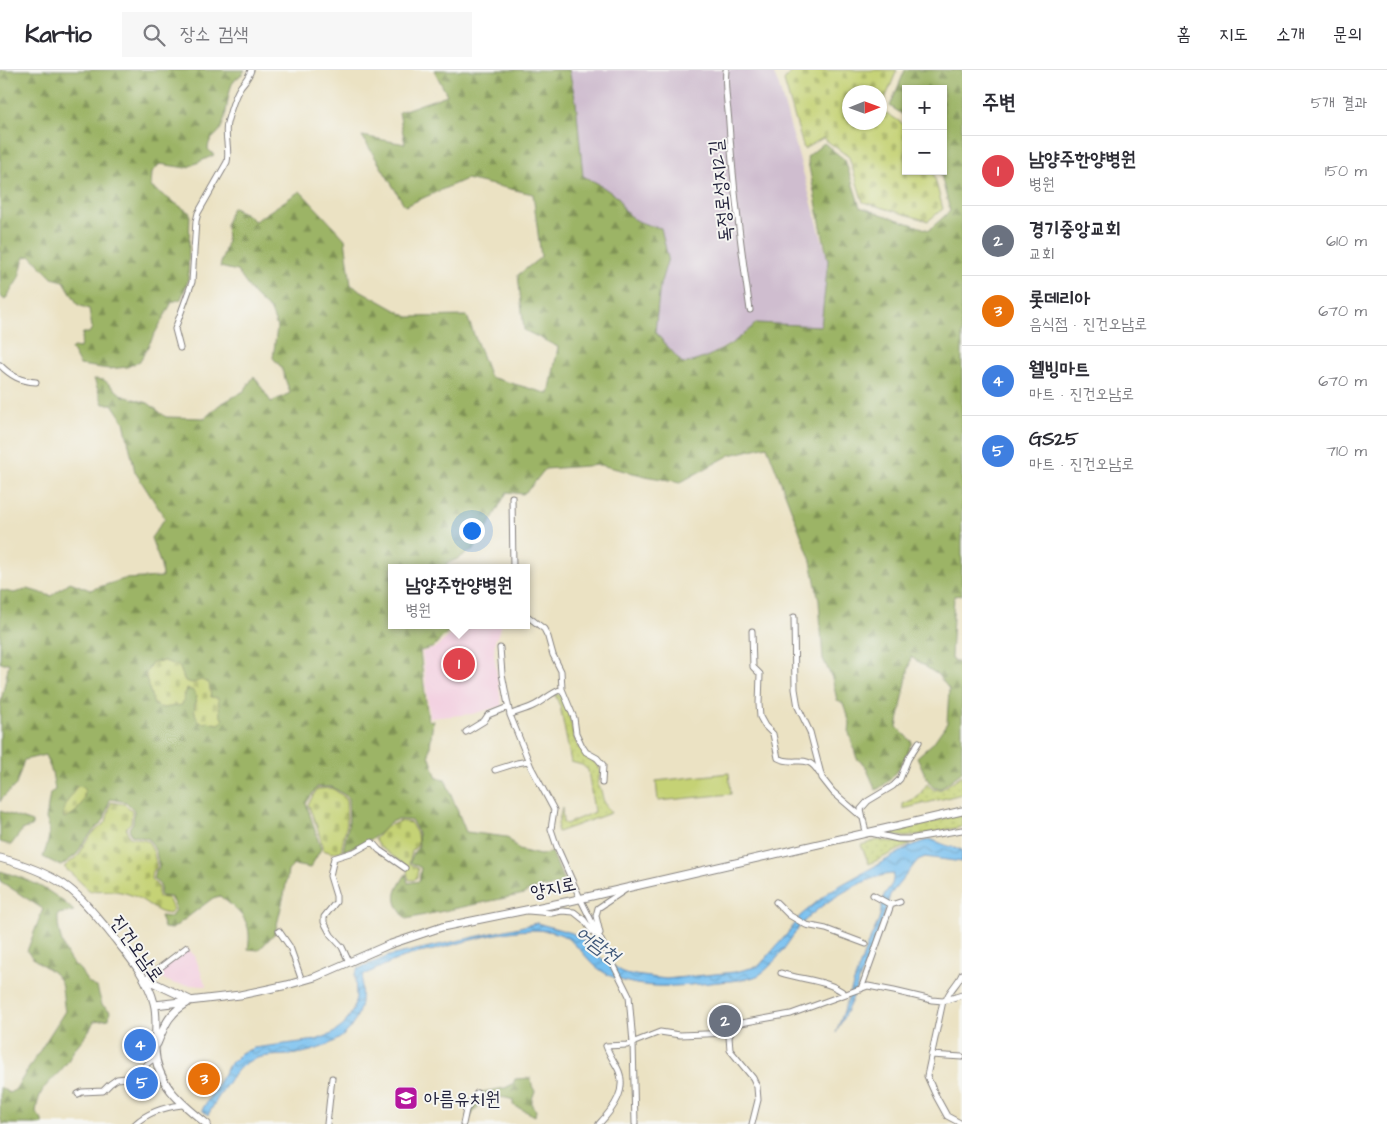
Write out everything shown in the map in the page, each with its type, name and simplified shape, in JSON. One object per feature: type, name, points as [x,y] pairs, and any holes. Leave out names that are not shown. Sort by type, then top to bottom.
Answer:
[{"type":"street","points":[[180,348],[175,329],[192,282],[198,213],[227,162],[229,154],[226,131],[228,121],[240,88],[248,78],[251,70]]},
{"type":"street","name":"독정로성지2길","points":[[726,70],[724,87],[729,121],[730,153],[750,310]]},
{"type":"street","points":[[0,365],[17,379],[36,382]]},
{"type":"street","points":[[512,497],[513,564]]},
{"type":"street","points":[[794,617],[795,690],[798,707],[810,732],[822,778]]},
{"type":"street","points":[[530,618],[544,629],[553,655],[561,670],[562,689],[572,712],[582,746],[586,752],[597,758],[603,765],[602,783]]},
{"type":"street","points":[[752,631],[753,667],[760,674],[760,718],[773,734],[778,758],[784,761],[808,761],[814,765],[833,792],[862,817]]},
{"type":"street","points":[[500,648],[502,674],[510,715],[528,761],[554,810],[551,829],[554,838],[580,898],[629,996],[634,1043],[635,1124]]},
{"type":"street","points":[[510,715],[519,710],[532,707],[550,693],[562,689]]},
{"type":"street","points":[[466,732],[484,721],[488,716],[508,707]]},
{"type":"street","points":[[919,742],[908,759],[900,779],[893,786],[868,801],[861,809],[866,832],[898,839],[909,839],[962,830]]},
{"type":"street","points":[[495,770],[528,761]]},
{"type":"street","name":"양지로","points":[[155,1005],[248,993],[302,981],[388,945],[442,927],[580,898],[962,811]]},
{"type":"street","points":[[349,962],[342,947],[331,935],[324,922],[324,917],[336,902],[330,876],[334,858],[356,851],[372,842],[379,850],[405,868]]},
{"type":"street","name":"진건오남로","points":[[0,858],[39,871],[63,884],[87,905],[119,944],[144,979],[155,1005],[155,1049],[164,1080],[182,1105],[207,1124]]},
{"type":"street","points":[[605,948],[596,921],[596,911],[600,905],[629,887]]},
{"type":"street","points":[[873,895],[891,905],[900,902]]},
{"type":"street","points":[[776,902],[793,918],[806,925],[866,944]]},
{"type":"street","points":[[861,989],[891,905]]},
{"type":"street","points":[[521,911],[574,912],[584,920],[605,948]]},
{"type":"street","points":[[279,931],[290,947],[302,981]]},
{"type":"street","points":[[186,946],[144,979],[191,1001]]},
{"type":"street","points":[[781,973],[830,985],[847,994]]},
{"type":"street","points":[[960,1121],[947,1116],[927,1076],[945,1001],[959,982],[962,974]]},
{"type":"street","points":[[752,1124],[758,1100],[757,1088],[753,1078],[730,1050],[730,1033],[733,1028],[741,1023],[791,1014],[861,989],[875,987],[932,1000],[945,1001],[962,995]]},
{"type":"street","points":[[155,1049],[168,1019],[178,1008],[191,1001]]},
{"type":"street","points":[[599,1124],[613,1109],[619,1096],[621,1083],[618,1069],[606,1046],[626,1046],[660,1032],[680,1035],[730,1033]]},
{"type":"street","points":[[931,1055],[962,1057]]},
{"type":"street","points":[[78,1094],[82,1092],[103,1091],[117,1080],[135,1077],[148,1062],[156,1057]]},
{"type":"street","points":[[327,1124],[332,1078]]},
{"type":"street","points":[[463,1124],[466,1110],[477,1093]]},
{"type":"street","points":[[135,1124],[142,1118],[165,1107],[182,1105]]},
{"type":"shaded area","points":[[569,70],[772,70],[779,86],[828,261],[821,326],[756,323],[744,336],[699,361],[682,364],[655,332],[660,285],[668,258],[640,224],[622,209],[619,198],[583,176],[576,102]]},
{"type":"shaded area","points":[[454,629],[500,629],[495,641],[494,655],[502,706],[472,714],[430,718],[422,652],[433,649],[446,639]]},
{"type":"shaded area","points":[[188,949],[195,956],[206,986],[175,984],[155,973]]},
{"type":"green space","points":[[0,70],[245,70],[232,84],[223,125],[209,142],[208,149],[214,155],[186,168],[160,164],[152,172],[151,187],[190,213],[188,281],[181,299],[172,302],[140,361],[127,367],[109,369],[80,365],[71,349],[73,347],[80,348],[83,333],[89,333],[92,328],[89,309],[78,305],[64,281],[52,278],[31,256],[24,257],[19,278],[5,300],[0,296]]},
{"type":"green space","points":[[434,70],[569,70],[576,102],[583,176],[619,198],[621,205],[629,216],[647,225],[661,228],[668,258],[660,285],[655,332],[683,364],[693,362],[722,349],[756,323],[821,326],[828,261],[807,157],[824,143],[845,160],[860,207],[929,230],[950,211],[941,175],[947,175],[947,85],[902,85],[902,114],[890,106],[905,70],[962,70],[962,595],[954,596],[951,659],[962,664],[962,772],[941,788],[934,788],[917,757],[933,743],[947,723],[949,689],[938,675],[911,657],[897,727],[912,742],[902,763],[894,775],[876,790],[865,765],[857,759],[849,733],[850,723],[843,703],[837,700],[832,678],[823,659],[819,601],[811,561],[767,446],[730,455],[681,482],[600,465],[545,469],[523,494],[507,492],[482,541],[471,551],[446,564],[388,564],[388,629],[451,629],[432,648],[420,651],[428,720],[433,721],[429,755],[437,778],[445,779],[466,832],[507,837],[519,850],[540,855],[552,852],[564,882],[554,886],[533,889],[524,894],[406,919],[396,902],[396,892],[406,874],[408,883],[419,881],[421,868],[410,862],[419,846],[418,833],[412,821],[393,821],[373,838],[343,851],[349,822],[348,797],[332,787],[317,787],[306,803],[321,849],[310,868],[294,865],[288,871],[275,933],[259,950],[248,949],[249,931],[244,918],[220,896],[213,898],[172,929],[164,928],[160,916],[171,917],[175,910],[174,904],[170,897],[160,896],[160,885],[153,879],[155,871],[159,868],[156,852],[149,839],[131,835],[129,828],[133,823],[134,810],[126,802],[110,799],[104,820],[83,843],[77,854],[61,866],[43,857],[48,843],[49,828],[46,819],[50,793],[55,790],[52,772],[45,755],[24,760],[16,785],[0,802],[0,706],[9,663],[0,663],[0,590],[14,593],[28,589],[51,596],[70,582],[90,590],[124,579],[162,577],[161,565],[151,538],[165,518],[135,472],[124,422],[112,404],[103,404],[94,379],[104,380],[123,396],[148,403],[166,417],[205,418],[219,405],[244,391],[254,376],[271,402],[290,393],[281,367],[273,358],[277,327],[271,311],[254,295],[237,271],[220,267],[227,242],[226,224],[232,207],[255,221],[300,191],[345,239],[351,285],[408,317],[467,316],[490,377],[549,394],[558,347],[524,330],[518,275],[541,257],[533,194],[466,179],[405,206],[362,136],[405,144],[399,112],[447,95]]},
{"type":"green space","points":[[792,70],[897,70],[887,94],[887,85],[842,85],[842,130],[887,130],[887,113],[902,123],[902,175],[934,175],[943,209],[928,221],[863,202],[849,157],[823,138],[804,149],[784,81]]},
{"type":"green space","points":[[164,661],[179,666],[185,681],[192,683],[201,680],[209,683],[211,697],[218,698],[223,721],[219,724],[209,721],[199,722],[195,710],[197,697],[193,691],[187,688],[182,705],[163,708],[154,705],[145,675],[152,662]]},
{"type":"green space","points":[[558,694],[562,697],[567,707],[576,742],[599,767],[598,786],[604,803],[611,813],[558,832],[557,828],[562,808],[563,822],[566,824],[594,812],[588,770],[582,765],[571,762],[560,706],[555,695]]},
{"type":"green space","points":[[729,773],[731,794],[658,801],[656,781]]},
{"type":"green space","points":[[962,775],[962,794],[903,809],[903,804],[918,797],[927,784],[934,790],[942,789]]},
{"type":"green space","points":[[76,786],[84,787],[83,801],[73,814],[64,818],[65,806]]},
{"type":"green space","points":[[332,788],[346,798],[347,823],[341,851],[332,853],[323,850],[308,804],[317,789]]},
{"type":"green space","points":[[111,802],[124,804],[132,810],[131,823],[126,827],[129,837],[148,841],[154,853],[157,868],[152,871],[151,879],[158,886],[158,897],[168,898],[173,909],[170,914],[157,910],[127,893],[90,891],[64,867],[79,855],[84,844],[106,822]]},
{"type":"green space","points":[[0,811],[32,822],[32,827],[23,829],[11,845],[0,842]]},
{"type":"green space","points":[[962,814],[962,827],[906,837],[885,834]]},
{"type":"green space","points":[[400,821],[411,823],[417,834],[418,845],[412,851],[409,863],[418,869],[417,877],[414,880],[409,880],[408,867],[380,847],[375,839],[386,827]]},
{"type":"green space","points":[[878,840],[911,844],[869,864],[861,845]]},
{"type":"green space","points":[[0,871],[40,886],[74,911],[58,914],[58,926],[62,944],[70,960],[92,985],[97,987],[102,1005],[110,1011],[109,1019],[94,1021],[61,1071],[43,1090],[36,1113],[41,1118],[43,1124],[2,1124],[0,1117],[0,1087],[9,1093],[15,1090],[65,1011],[62,986],[54,974],[34,959],[27,951],[43,909],[0,881]]},
{"type":"green space","points":[[531,1078],[535,1091],[532,1106],[536,1110],[535,1116],[513,1105],[513,1100],[499,1097],[492,1098],[481,1104],[468,1121],[471,1108],[482,1092],[505,1088],[513,1084],[515,1079]]},
{"type":"water","points":[[930,839],[962,850],[962,862],[925,857],[918,860],[890,895],[851,1002],[836,1033],[866,948],[879,920],[884,895],[892,884],[894,874],[871,879],[830,900],[800,926],[776,959],[765,970],[759,975],[742,980],[681,986],[634,984],[606,974],[594,965],[568,939],[557,933],[543,930],[495,934],[401,958],[364,975],[358,1015],[346,1033],[331,1043],[304,1053],[266,1056],[251,1060],[241,1067],[230,1079],[208,1115],[202,1110],[229,1065],[241,1053],[254,1048],[316,1040],[332,1034],[344,1025],[353,1010],[356,998],[355,974],[358,969],[389,956],[537,923],[572,933],[584,941],[601,958],[626,974],[666,979],[735,972],[759,966],[800,916],[830,891],[913,845]]},
{"type":"place","name":"남양주한양병원","points":[[459,664]]},
{"type":"place","name":"경기중앙교회","points":[[725,1021]]},
{"type":"place","name":"웰빙마트","points":[[140,1045]]},
{"type":"place","name":"롯데리아","points":[[204,1079]]},
{"type":"place","name":"GS25","points":[[142,1083]]},
{"type":"place","name":"아름유치원","points":[[406,1098]]},
{"type":"water label","name":"어람천","points":[[598,944]]}]
